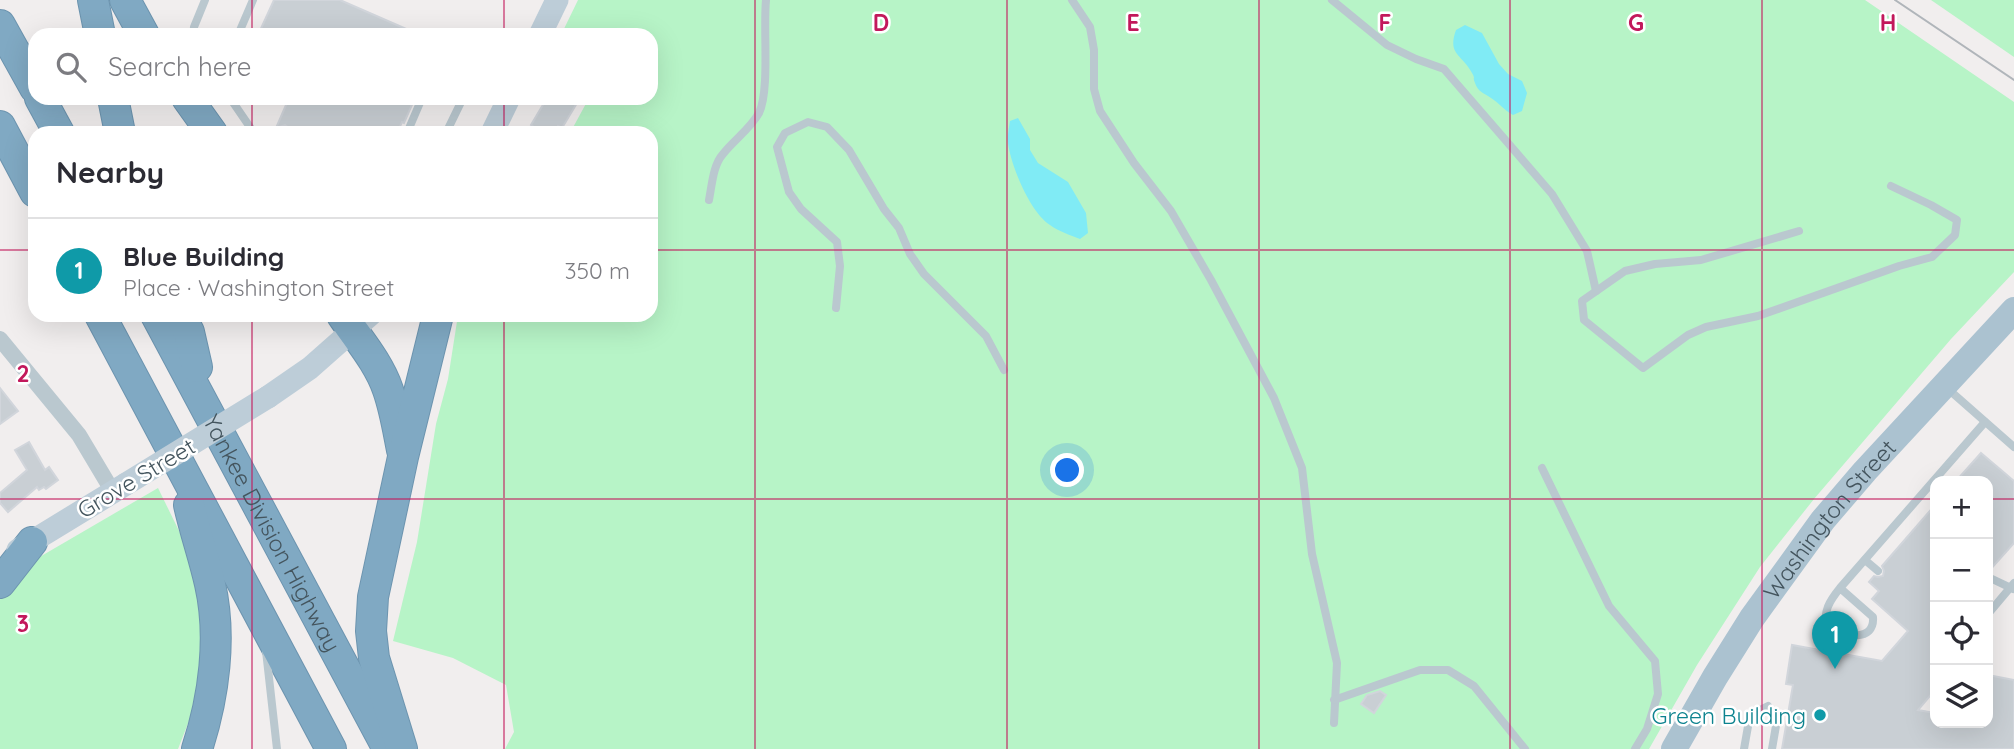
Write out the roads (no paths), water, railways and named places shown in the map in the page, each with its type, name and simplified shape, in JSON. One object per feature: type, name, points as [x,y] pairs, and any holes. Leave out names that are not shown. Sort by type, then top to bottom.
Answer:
[{"type":"highway","points":[[93,0],[99,28]]},
{"type":"highway","points":[[125,0],[140,28]]},
{"type":"highway","points":[[143,0],[151,28]]},
{"type":"highway","points":[[0,25],[28,76]]},
{"type":"highway","points":[[44,105],[55,126]]},
{"type":"highway","points":[[114,105],[119,126]]},
{"type":"highway","points":[[192,105],[207,126]]},
{"type":"highway","points":[[0,126],[28,179]]},
{"type":"highway","points":[[104,322],[331,749]]},
{"type":"highway","name":"Yankee Division Highway","points":[[160,322],[388,749]]},
{"type":"highway","points":[[184,322],[189,332],[208,412]]},
{"type":"highway","points":[[356,322],[388,389],[403,457]]},
{"type":"highway","points":[[402,749],[376,665],[372,631],[375,579],[436,322]]},
{"type":"highway","points":[[178,461],[197,541],[208,573],[215,617],[212,685],[197,749]]},
{"type":"highway","points":[[0,583],[32,542]]},
{"type":"main road","points":[[543,28],[557,0]]},
{"type":"main road","points":[[495,126],[503,105]]},
{"type":"main road","name":"Washington Street","points":[[1674,749],[1733,647],[1805,543],[1843,496],[2014,310]]},
{"type":"main road","name":"Grove Street","points":[[0,561],[268,397],[310,368],[353,322]]},
{"type":"street","points":[[0,339],[120,488]]},
{"type":"lane","points":[[194,28],[205,0]]},
{"type":"lane","points":[[241,28],[253,0]]},
{"type":"lane","points":[[709,200],[721,156],[742,135],[759,112],[765,85],[766,0]]},
{"type":"lane","points":[[1072,0],[1090,27],[1094,50],[1094,89],[1100,111],[1134,163],[1171,211],[1211,280],[1275,398],[1302,468],[1312,554],[1337,663],[1334,723]]},
{"type":"lane","points":[[1332,0],[1387,45],[1444,69],[1552,194],[1587,251],[1596,291]]},
{"type":"lane","points":[[235,105],[249,126]]},
{"type":"lane","points":[[410,126],[419,105]]},
{"type":"lane","points":[[449,126],[460,105]]},
{"type":"lane","points":[[836,308],[840,265],[837,242],[801,209],[789,192],[777,147],[785,133],[808,122],[827,127],[849,150],[884,209],[899,228],[910,254],[925,274],[986,336],[1004,370]]},
{"type":"lane","points":[[1799,231],[1701,260],[1655,264],[1625,271],[1582,301],[1584,320],[1643,368],[1689,335],[1706,327],[1758,316],[1932,257],[1955,235],[1956,220],[1891,186]]},
{"type":"lane","points":[[1944,386],[2014,447]]},
{"type":"lane","points":[[1840,588],[1873,617],[1874,624],[1867,634],[1859,636],[1831,630],[1826,624],[1829,606],[1840,588],[1985,422]]},
{"type":"lane","points":[[1542,468],[1609,606],[1655,660],[1658,694],[1647,729],[1635,749]]},
{"type":"lane","points":[[1865,560],[1878,571]]},
{"type":"lane","points":[[1993,579],[2013,587],[1993,609]]},
{"type":"lane","points":[[262,621],[276,746]]},
{"type":"lane","points":[[1334,700],[1420,670],[1448,670],[1474,686],[1525,749]]},
{"type":"lane","points":[[1744,749],[1750,715],[1768,706],[1777,720],[1772,749]]},
{"type":"water","points":[[1465,25],[1482,33],[1499,64],[1508,74],[1522,81],[1527,93],[1522,111],[1513,115],[1478,88],[1472,73],[1454,50],[1456,30]]},
{"type":"water","points":[[1018,118],[1030,139],[1030,150],[1038,163],[1068,182],[1086,213],[1088,233],[1080,239],[1057,229],[1043,219],[1023,188],[1013,164],[1008,140],[1010,121]]},
{"type":"tram line","points":[[1895,0],[2014,80]]},
{"type":"place","name":"Blue Building","points":[[1835,669]]},
{"type":"place","name":"Green Building","points":[[1820,715]]}]
